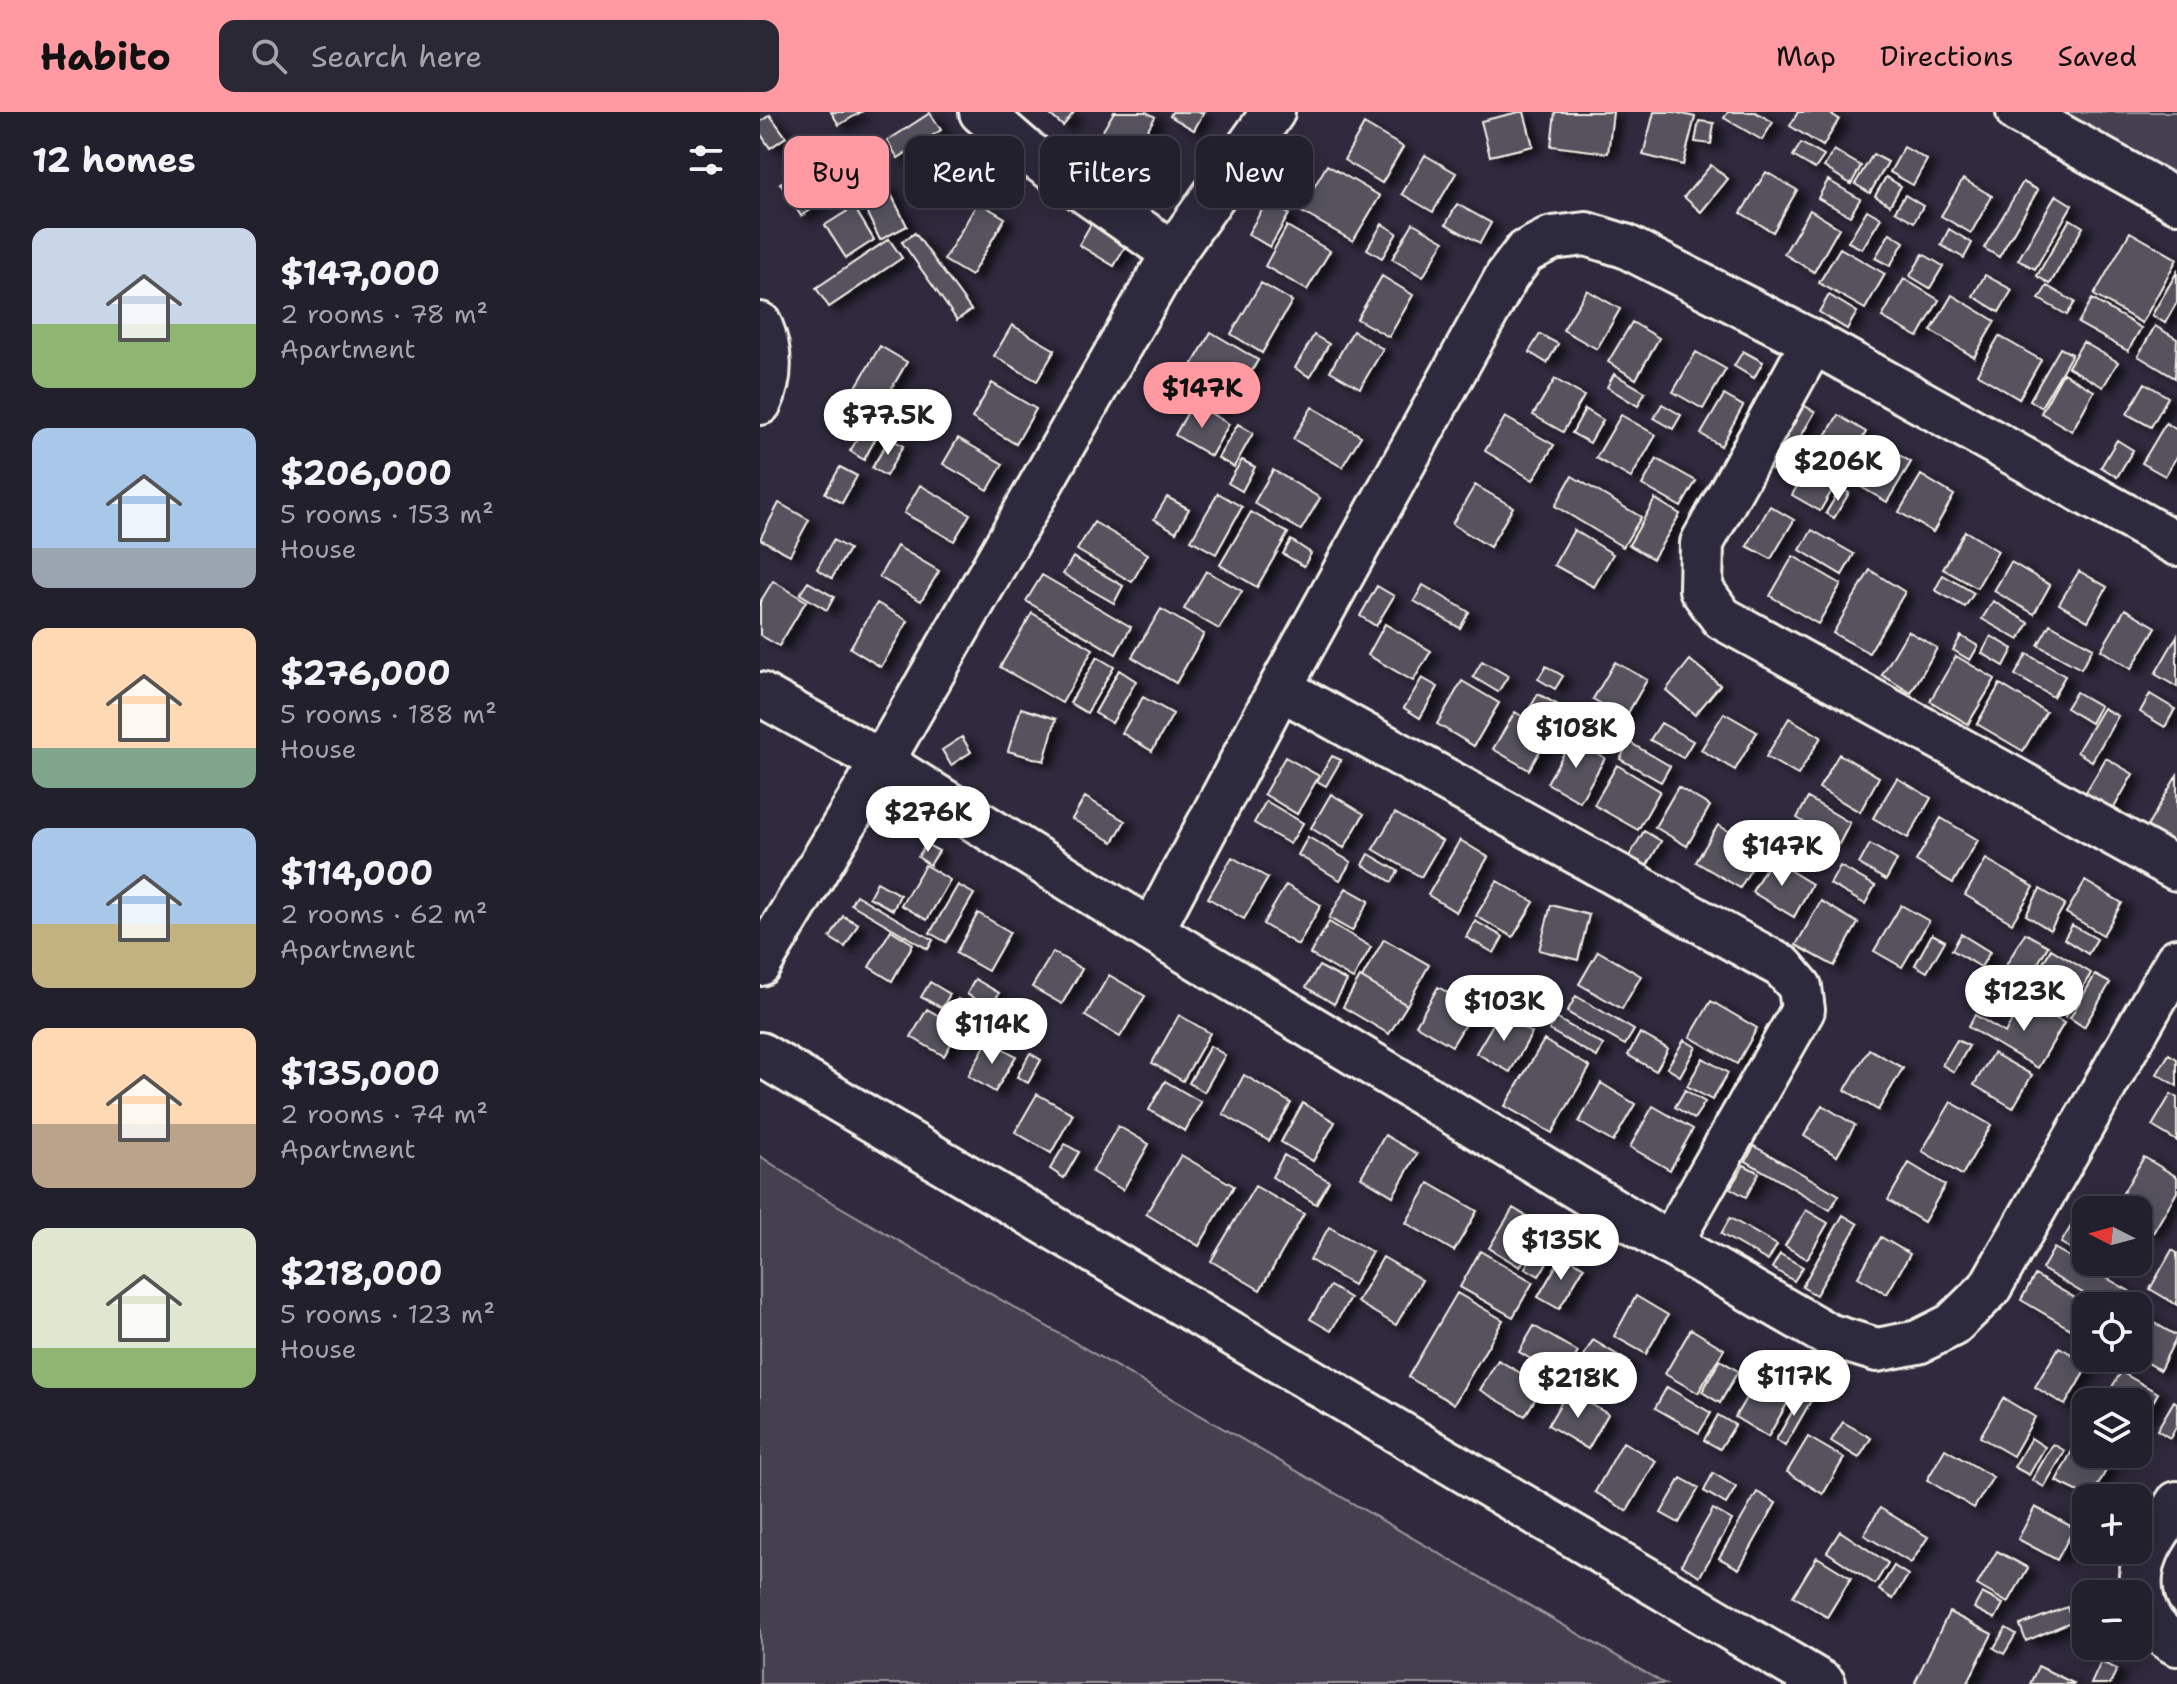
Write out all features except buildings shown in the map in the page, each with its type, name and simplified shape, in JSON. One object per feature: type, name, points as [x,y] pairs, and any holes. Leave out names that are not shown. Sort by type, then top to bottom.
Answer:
[{"type":"street","points":[[981,112],[1026,151],[1173,253]]},
{"type":"street","points":[[760,964],[882,762],[1173,253],[1273,112]]},
{"type":"street","points":[[2018,112],[2177,201]]},
{"type":"street","points":[[1152,931],[1280,688],[1507,276],[1525,252],[1552,238],[1586,234],[1625,246],[1813,342],[2177,544]]},
{"type":"street","points":[[760,324],[768,343],[768,385],[760,403]]},
{"type":"street","points":[[1813,342],[1702,543],[1701,589],[1722,618],[2177,869]]},
{"type":"street","points":[[1280,688],[1783,967],[1800,987],[1803,1010],[1670,1244]]},
{"type":"street","points":[[760,694],[882,762],[1152,931],[1670,1244],[1828,1335],[1877,1350],[1918,1342],[1952,1325],[1989,1289],[2177,960]]},
{"type":"street","points":[[760,1054],[1824,1684]]},
{"type":"street","points":[[2177,1503],[2147,1552],[2140,1590],[2150,1623],[2177,1644]]},
{"type":"shaded area","points":[[2047,112],[2177,112],[2177,187]]},
{"type":"shaded area","points":[[760,1156],[811,1190],[1665,1684],[760,1684]]}]
